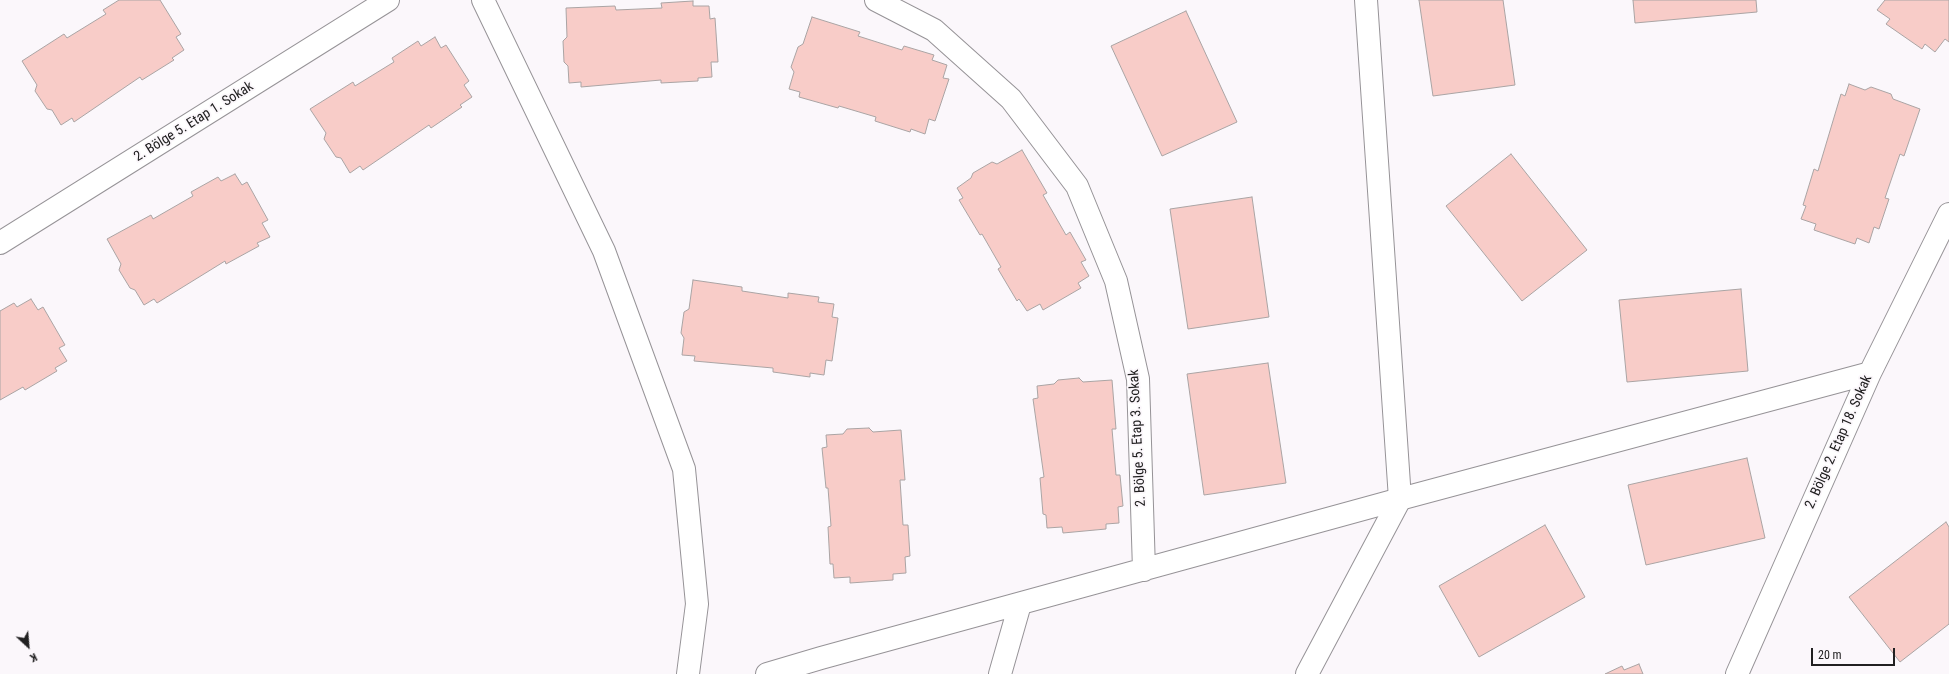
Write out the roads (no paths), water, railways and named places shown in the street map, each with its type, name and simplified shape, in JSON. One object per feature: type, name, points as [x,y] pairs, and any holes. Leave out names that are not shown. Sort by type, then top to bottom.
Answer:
[{"type":"street","name":"2. Bölge 5. Etap 1. Sokak","points":[[0,243],[388,0]]},
{"type":"street","points":[[483,0],[604,251],[684,469],[697,604],[688,674]]},
{"type":"street","name":"2. Bölge 5. Etap 3. Sokak","points":[[876,0],[934,30],[1011,99],[1077,186],[1116,281],[1138,379],[1144,570]]},
{"type":"street","points":[[1307,674],[1400,499],[1366,0]]},
{"type":"street","name":"2. Bölge 2. Etap 18. Sokak","points":[[1737,674],[1870,373],[1949,214]]},
{"type":"street","points":[[767,674],[1400,499],[1870,373]]},
{"type":"street","points":[[1000,674],[1020,604]]}]
